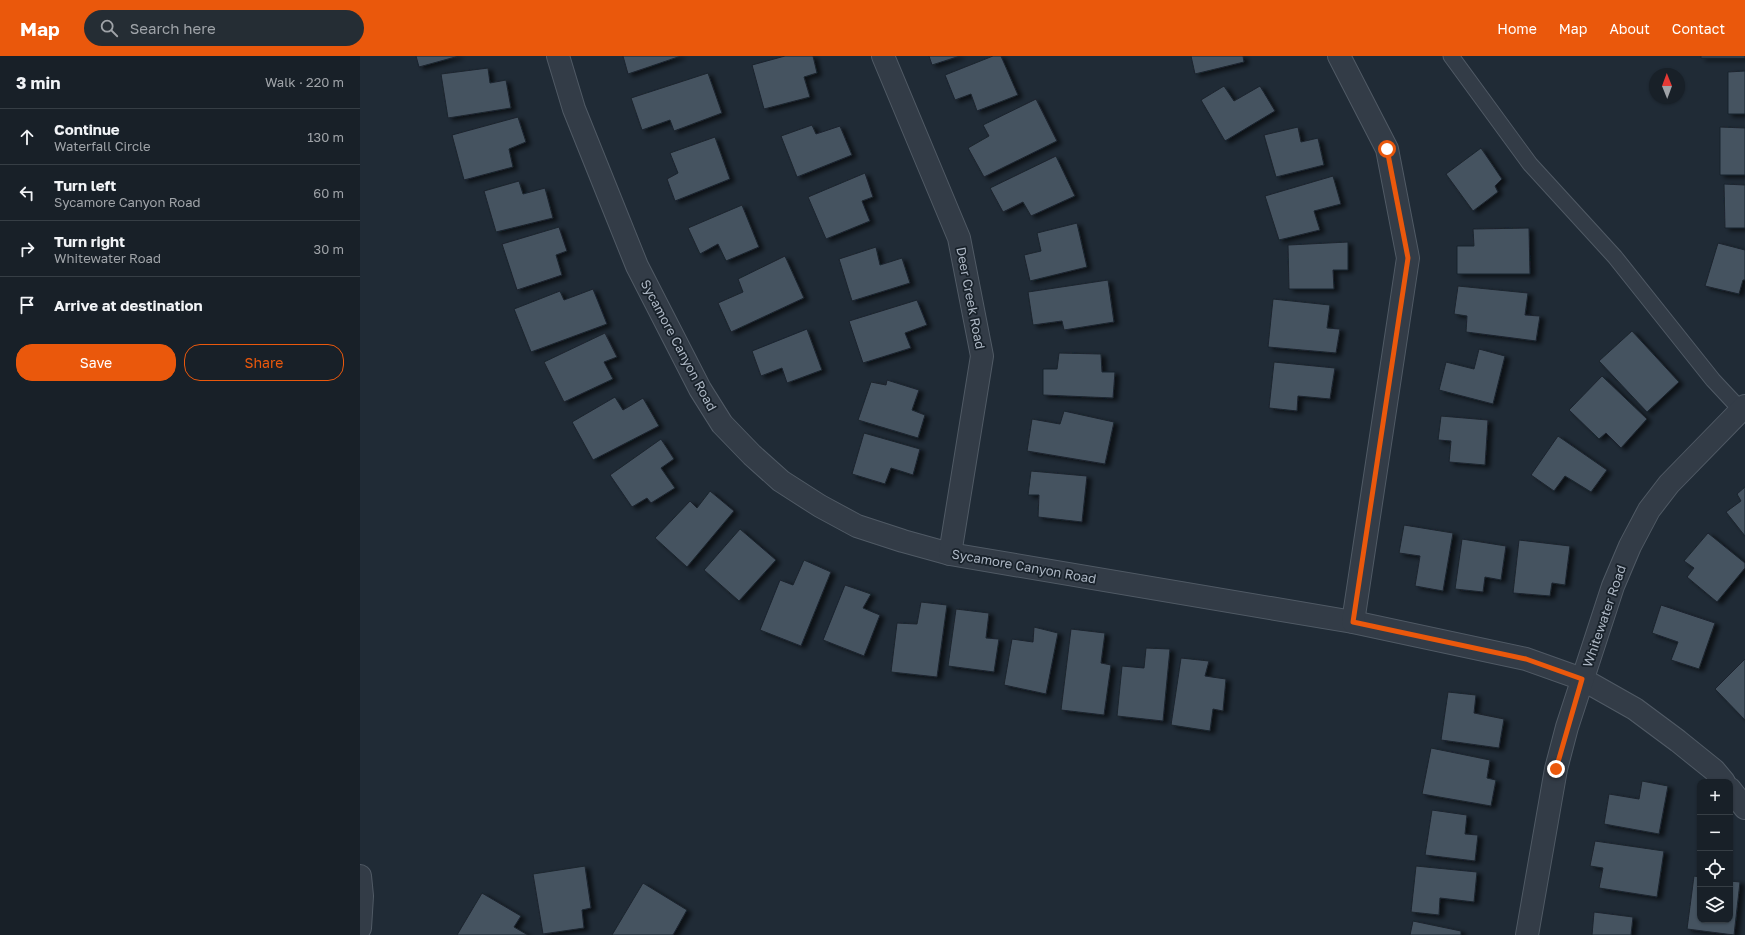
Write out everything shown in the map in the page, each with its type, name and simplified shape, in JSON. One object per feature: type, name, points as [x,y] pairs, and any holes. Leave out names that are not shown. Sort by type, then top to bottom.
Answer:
[{"type":"street","name":"Sycamore Canyon Road","points":[[558,56],[574,109],[637,266],[700,389],[722,424],[752,455],[781,481],[820,506],[857,526],[950,554],[1353,622],[1526,659],[1582,679],[1635,709],[1714,770],[1722,779]]},
{"type":"street","name":"Deer Creek Road","points":[[883,56],[959,238],[982,356],[950,554]]},
{"type":"street","points":[[1339,56],[1387,149],[1408,258],[1353,622]]},
{"type":"street","name":"Whitewater Road","points":[[1527,935],[1556,769],[1582,679],[1613,586],[1630,546],[1649,510],[1669,484],[1689,462],[1743,408]]},
{"type":"street","points":[[1733,793],[1745,808]]},
{"type":"street","points":[[360,876],[362,896],[360,928]]},
{"type":"lane","points":[[1451,56],[1530,164],[1614,257],[1713,380],[1743,408]]},
{"type":"building","points":[[416,56],[459,56],[419,67]]},
{"type":"building","points":[[623,56],[681,56],[628,74]]},
{"type":"building","points":[[785,56],[813,56],[817,73],[804,77],[810,97],[764,109],[752,65]]},
{"type":"building","points":[[929,56],[960,56],[932,65]]},
{"type":"building","points":[[993,56],[1001,56],[1018,95],[977,111],[971,94],[955,100],[945,75]]},
{"type":"building","points":[[1191,56],[1243,56],[1244,62],[1195,74]]},
{"type":"building","points":[[1701,56],[1745,56],[1745,58],[1701,58]]},
{"type":"building","points":[[488,68],[490,83],[506,80],[511,108],[448,118],[441,74]]},
{"type":"building","points":[[1745,71],[1745,114],[1728,114],[1728,72]]},
{"type":"building","points":[[708,73],[722,113],[674,131],[670,120],[642,130],[631,98]]},
{"type":"building","points":[[1224,86],[1234,101],[1260,86],[1275,111],[1225,141],[1201,100]]},
{"type":"building","points":[[1036,99],[1057,141],[984,177],[968,148],[989,136],[983,125]]},
{"type":"building","points":[[518,117],[526,142],[509,149],[513,167],[464,180],[452,135]]},
{"type":"building","points":[[812,125],[816,134],[840,126],[852,155],[797,177],[781,136]]},
{"type":"building","points":[[1298,127],[1301,142],[1318,138],[1324,165],[1276,177],[1264,135]]},
{"type":"building","points":[[1720,127],[1745,128],[1745,175],[1720,175]]},
{"type":"building","points":[[715,137],[730,179],[675,201],[667,179],[678,173],[670,153]]},
{"type":"building","points":[[1481,148],[1502,179],[1495,186],[1498,192],[1473,211],[1446,174]]},
{"type":"building","points":[[1056,156],[1075,196],[1031,216],[1023,202],[1003,212],[990,188]]},
{"type":"building","points":[[865,173],[873,197],[862,201],[870,221],[826,239],[808,197]]},
{"type":"building","points":[[1333,176],[1341,204],[1314,211],[1320,230],[1279,240],[1265,196]]},
{"type":"building","points":[[519,181],[523,194],[545,188],[553,218],[496,232],[484,191]]},
{"type":"building","points":[[1724,184],[1745,185],[1745,228],[1725,228]]},
{"type":"building","points":[[742,205],[759,247],[726,261],[718,244],[700,254],[688,228]]},
{"type":"building","points":[[1077,223],[1087,267],[1030,281],[1024,255],[1041,251],[1037,233]]},
{"type":"building","points":[[559,227],[567,251],[556,255],[562,275],[517,290],[502,244]]},
{"type":"building","points":[[1529,228],[1530,274],[1457,274],[1457,246],[1474,246],[1473,229]]},
{"type":"building","points":[[1348,242],[1348,270],[1333,270],[1334,289],[1289,289],[1288,245]]},
{"type":"building","points":[[1718,243],[1745,250],[1745,280],[1743,280],[1739,294],[1705,286]]},
{"type":"building","points":[[876,247],[880,265],[902,258],[910,283],[852,301],[839,259]]},
{"type":"building","points":[[785,256],[804,298],[731,332],[718,303],[743,292],[738,279]]},
{"type":"building","points":[[1108,280],[1114,322],[1064,330],[1062,321],[1033,325],[1028,292]]},
{"type":"building","points":[[1458,286],[1528,293],[1525,315],[1540,316],[1536,341],[1466,332],[1467,316],[1454,314]]},
{"type":"building","points":[[593,289],[607,324],[531,352],[514,309],[560,291],[564,300]]},
{"type":"building","points":[[1273,299],[1330,305],[1327,328],[1340,329],[1336,353],[1268,347]]},
{"type":"building","points":[[917,300],[927,325],[905,333],[911,348],[863,363],[849,321]]},
{"type":"building","points":[[807,329],[822,370],[787,383],[782,368],[761,376],[752,351]]},
{"type":"building","points":[[1632,331],[1679,382],[1647,412],[1599,361]]},
{"type":"building","points":[[605,333],[617,357],[604,362],[613,379],[564,402],[544,362]]},
{"type":"building","points":[[1479,349],[1505,356],[1493,404],[1439,390],[1446,362],[1474,369]]},
{"type":"building","points":[[1059,353],[1101,354],[1102,372],[1115,372],[1113,398],[1043,395],[1043,369],[1057,369]]},
{"type":"building","points":[[1274,362],[1335,368],[1330,399],[1298,396],[1297,411],[1269,408]]},
{"type":"building","points":[[1602,376],[1647,419],[1621,448],[1606,433],[1599,439],[1569,410]]},
{"type":"building","points":[[887,380],[919,390],[912,410],[925,415],[918,438],[858,420],[871,382],[886,385]]},
{"type":"building","points":[[615,397],[623,410],[643,398],[659,426],[593,460],[572,422]]},
{"type":"building","points":[[1064,411],[1114,422],[1105,464],[1027,451],[1032,419],[1060,424]]},
{"type":"building","points":[[1441,416],[1488,420],[1485,465],[1449,462],[1451,441],[1438,440]]},
{"type":"building","points":[[864,433],[920,449],[913,475],[891,468],[885,484],[852,474]]},
{"type":"building","points":[[1558,436],[1607,470],[1591,492],[1565,476],[1554,491],[1531,475]]},
{"type":"building","points":[[661,439],[674,459],[661,468],[675,488],[651,503],[647,498],[632,507],[610,475]]},
{"type":"building","points":[[1031,471],[1087,476],[1082,522],[1038,517],[1039,495],[1028,495]]},
{"type":"building","points":[[1745,487],[1745,536],[1726,512],[1741,501],[1737,494]]},
{"type":"building","points":[[710,491],[734,511],[687,567],[655,538],[690,501],[697,508]]},
{"type":"building","points":[[1404,525],[1453,533],[1443,591],[1415,586],[1420,556],[1399,553]]},
{"type":"building","points":[[740,529],[776,560],[739,601],[704,570]]},
{"type":"building","points":[[1708,533],[1745,563],[1745,568],[1717,602],[1687,577],[1694,568],[1684,561]]},
{"type":"building","points":[[1462,539],[1506,546],[1501,580],[1485,577],[1483,592],[1455,589]]},
{"type":"building","points":[[1519,540],[1570,546],[1565,585],[1552,583],[1550,596],[1513,593]]},
{"type":"building","points":[[804,560],[831,572],[801,646],[760,630],[780,580],[793,585]]},
{"type":"building","points":[[845,585],[871,594],[863,608],[880,615],[864,656],[823,640]]},
{"type":"building","points":[[921,602],[947,605],[937,677],[891,672],[897,623],[917,624]]},
{"type":"building","points":[[1661,605],[1715,623],[1699,669],[1671,660],[1678,642],[1652,633]]},
{"type":"building","points":[[956,609],[989,613],[986,638],[999,639],[994,672],[948,666]]},
{"type":"building","points":[[1034,627],[1058,633],[1046,694],[1004,685],[1012,639],[1033,642]]},
{"type":"building","points":[[1071,629],[1105,633],[1101,663],[1111,665],[1104,715],[1061,710]]},
{"type":"building","points":[[1146,648],[1170,649],[1163,721],[1117,716],[1122,666],[1144,668]]},
{"type":"building","points":[[1181,658],[1209,661],[1205,676],[1226,679],[1223,711],[1213,709],[1210,731],[1171,725]]},
{"type":"building","points":[[1745,659],[1745,720],[1715,689]]},
{"type":"building","points":[[1448,692],[1476,695],[1474,713],[1504,719],[1499,748],[1441,740]]},
{"type":"building","points":[[1431,748],[1490,760],[1487,778],[1496,780],[1491,806],[1422,794]]},
{"type":"building","points":[[1642,781],[1668,786],[1659,834],[1604,824],[1609,794],[1639,799]]},
{"type":"building","points":[[1432,810],[1467,815],[1465,834],[1478,835],[1475,861],[1425,855]]},
{"type":"building","points":[[1595,841],[1664,851],[1657,897],[1599,888],[1603,868],[1590,866]]},
{"type":"building","points":[[585,866],[591,908],[582,910],[584,928],[543,934],[533,874]]},
{"type":"building","points":[[1416,866],[1477,872],[1474,902],[1440,898],[1439,915],[1411,912]]},
{"type":"building","points":[[1694,876],[1697,876],[1697,923],[1733,923],[1733,881],[1740,882],[1734,935],[1687,929]]},
{"type":"building","points":[[643,883],[687,910],[673,935],[612,935]]},
{"type":"building","points":[[482,893],[521,916],[514,927],[528,935],[457,935]]},
{"type":"building","points":[[1594,912],[1633,917],[1631,935],[1592,935]]},
{"type":"building","points":[[1413,921],[1461,931],[1461,935],[1410,935]]},
{"type":"route","points":[[1387,149],[1408,258],[1353,622],[1526,659],[1582,679],[1556,769]]}]
